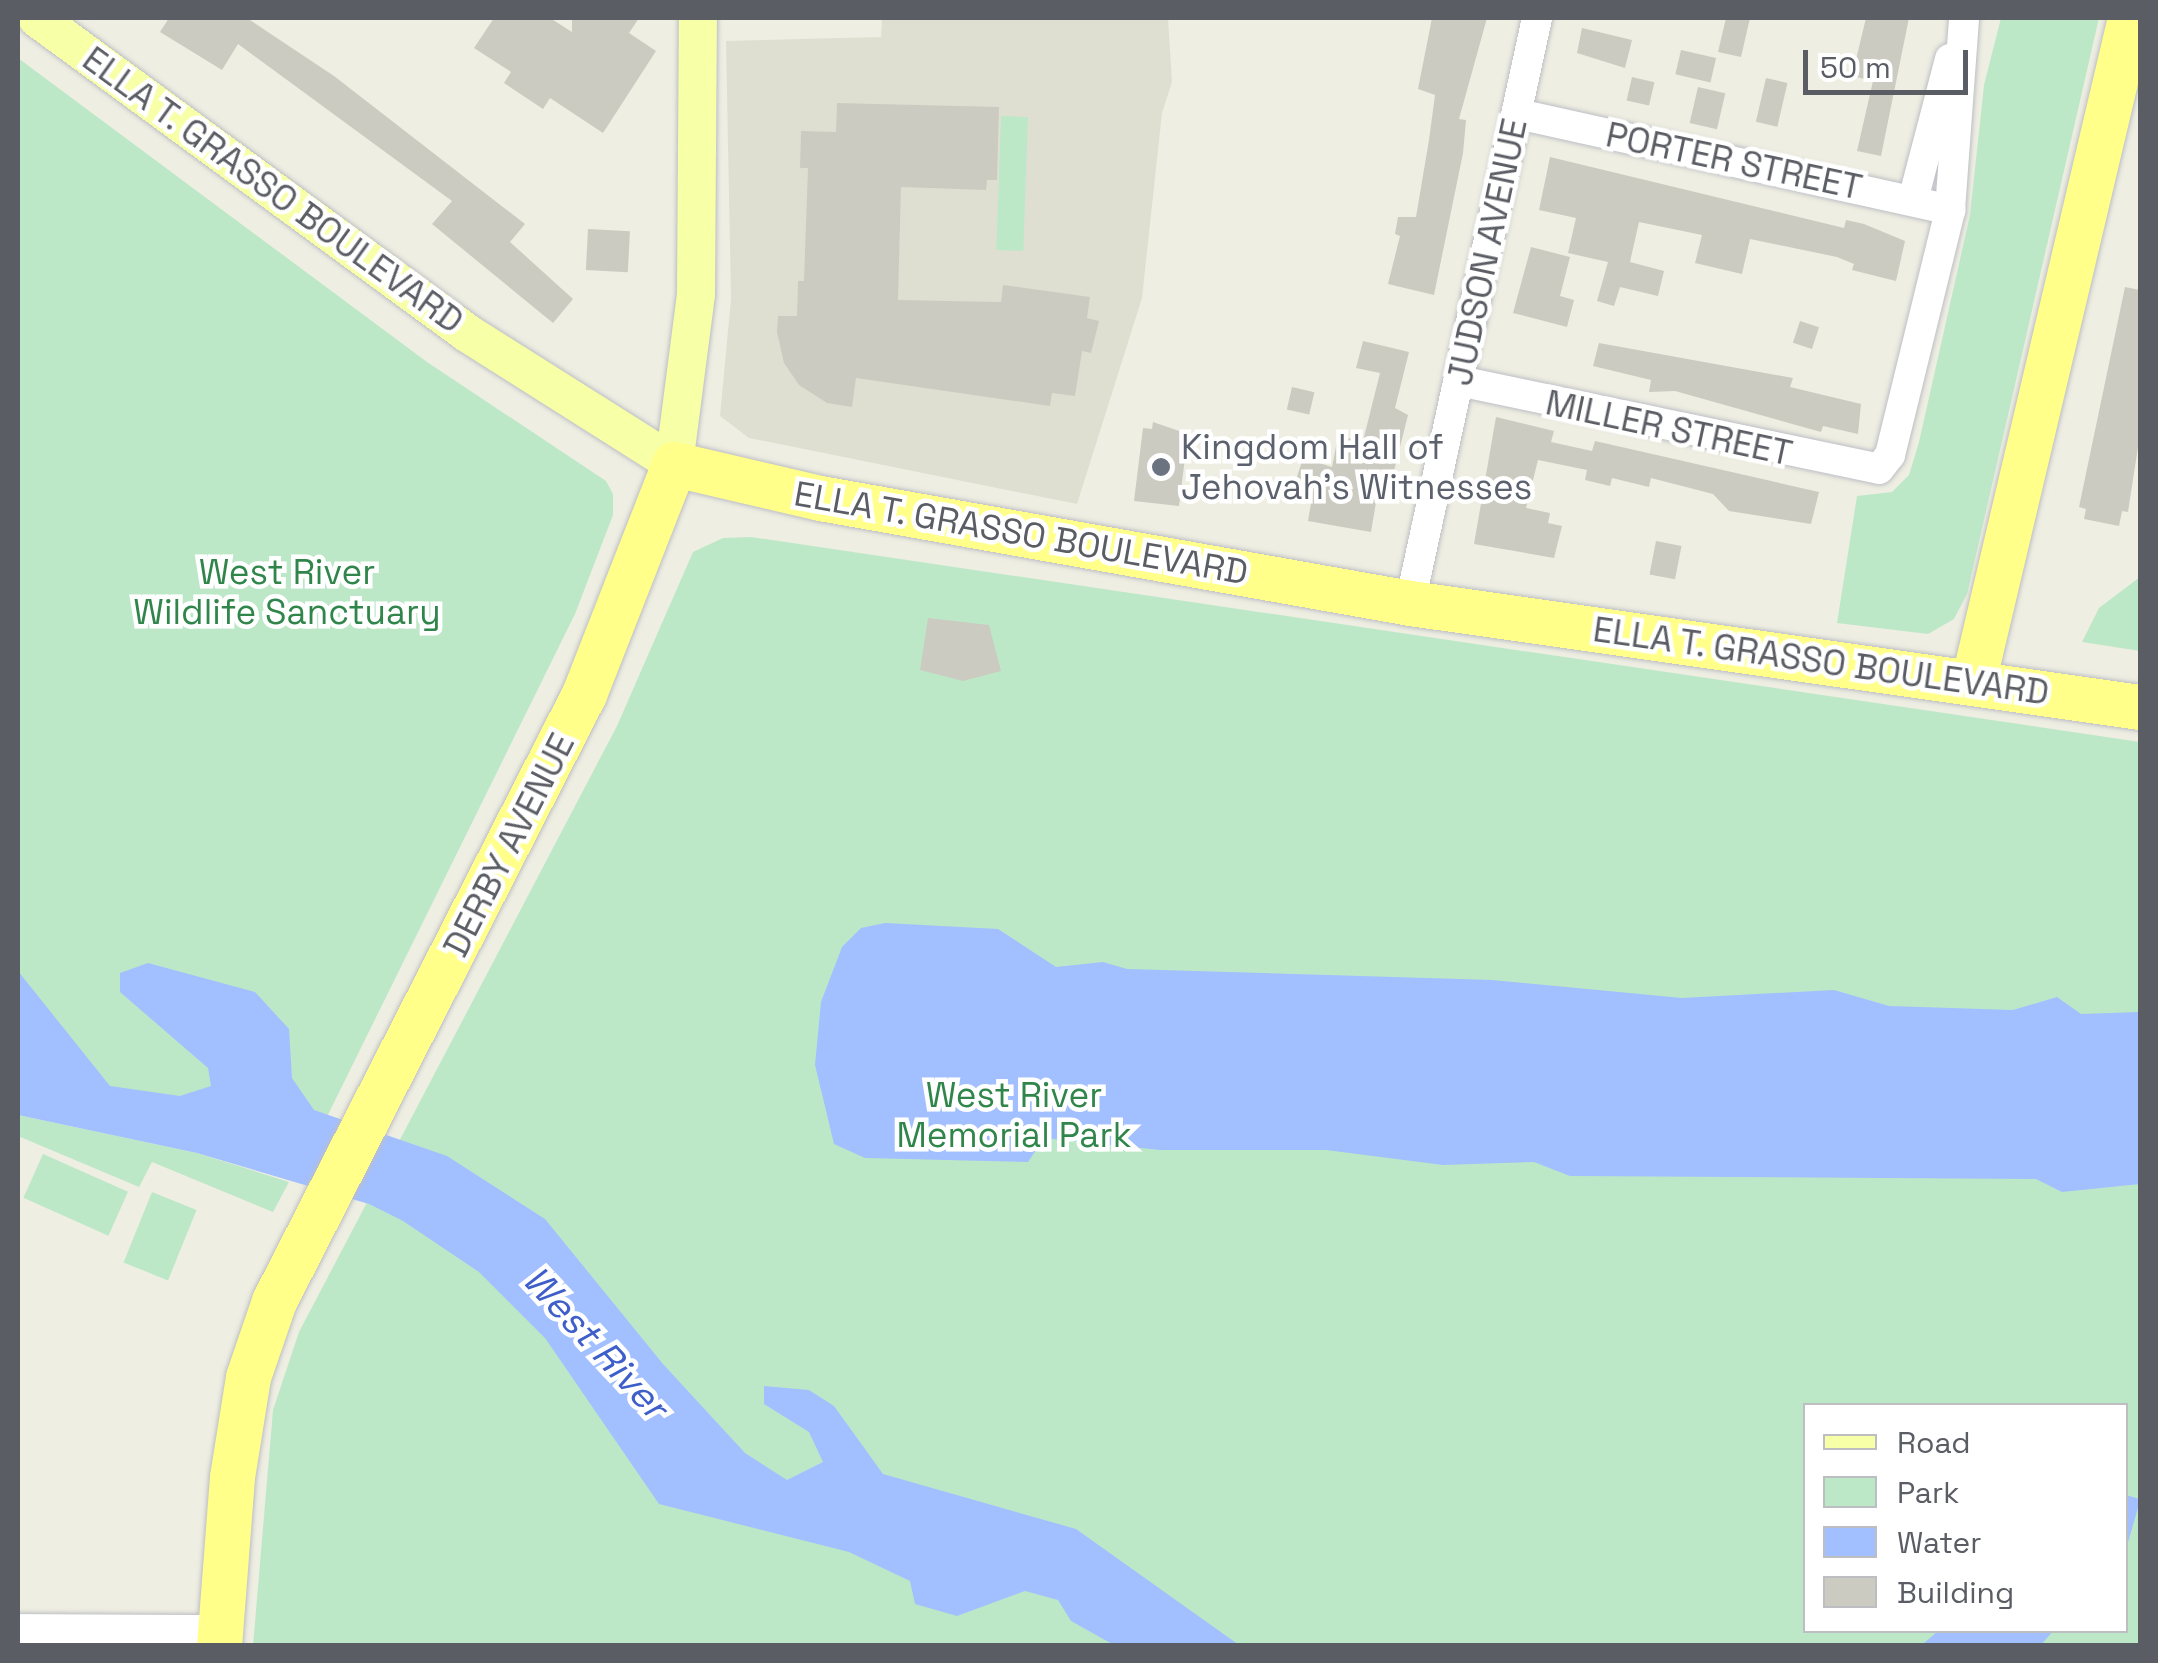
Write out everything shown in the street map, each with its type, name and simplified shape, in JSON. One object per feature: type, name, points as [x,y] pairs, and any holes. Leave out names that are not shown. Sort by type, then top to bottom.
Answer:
[{"type":"highway","points":[[1973,682],[2130,18]]},
{"type":"highway","name":"ELLA T. GRASSO BOULEVARD","points":[[674,464],[820,498],[1410,603],[2140,707]]},
{"type":"highway","name":"DERBY AVENUE","points":[[220,1638],[248,1378],[311,1226],[584,694],[674,464]]},
{"type":"main road","name":"ELLA T. GRASSO BOULEVARD","points":[[37,18],[467,332],[674,464]]},
{"type":"main road","name":"DERBY AVENUE","points":[[674,464],[696,294],[698,18]]},
{"type":"street","name":"JUDSON AVENUE","points":[[1410,603],[1537,18]]},
{"type":"street","points":[[1914,200],[1962,18]]},
{"type":"street","points":[[1950,210],[1962,18]]},
{"type":"street","name":"PORTER STREET","points":[[1518,114],[1950,210]]},
{"type":"street","name":"MILLER STREET","points":[[1459,382],[1880,470],[1890,455],[1950,210]]},
{"type":"street","points":[[18,1629],[220,1638]]},
{"type":"shaded area","points":[[882,18],[1168,18],[1172,82],[1162,113],[1142,298],[1077,504],[749,438],[720,416],[731,299],[726,41],[881,37]]},
{"type":"green space","points":[[2001,18],[2099,18],[1967,594],[1954,619],[1928,634],[1837,623],[1857,496],[1892,492],[1909,475],[1919,442],[1970,215],[1984,85]]},
{"type":"green space","name":"West River Wildlife Sanctuary","points":[[18,58],[427,362],[606,481],[613,494],[613,515],[575,614],[315,1141],[125,1113],[18,1015]]},
{"type":"green space","points":[[1001,116],[1028,117],[1023,251],[996,250]]},
{"type":"green space","name":"West River Memorial Park","points":[[751,537],[2140,742],[2140,1645],[253,1646],[273,1410],[299,1332],[617,726],[693,552],[723,538]]},
{"type":"green space","points":[[2140,577],[2140,651],[2082,642],[2099,608]]},
{"type":"green space","points":[[18,1115],[197,1153],[289,1182],[273,1212],[152,1162],[139,1187],[18,1136]]},
{"type":"green space","points":[[43,1154],[128,1192],[108,1236],[23,1198]]},
{"type":"green space","points":[[152,1192],[197,1210],[168,1280],[124,1262]]},
{"type":"water","points":[[885,923],[998,929],[1056,967],[1103,962],[1127,969],[1492,980],[1682,998],[1834,990],[1889,1006],[2013,1010],[2057,997],[2081,1014],[2140,1012],[2140,1184],[2062,1192],[2036,1179],[1570,1176],[1534,1162],[1443,1165],[1326,1150],[1160,1150],[1044,1138],[1028,1162],[865,1158],[834,1144],[815,1065],[821,1002],[842,947],[861,928]]},
{"type":"water","name":"West River","points":[[148,963],[255,992],[289,1029],[292,1078],[314,1110],[447,1156],[545,1219],[663,1364],[745,1453],[787,1480],[823,1462],[809,1432],[764,1404],[764,1386],[809,1390],[834,1406],[883,1474],[1076,1529],[1239,1645],[1114,1645],[1071,1621],[1058,1600],[1025,1591],[957,1616],[915,1604],[910,1581],[849,1552],[659,1504],[545,1338],[479,1272],[403,1221],[369,1204],[197,1153],[18,1115],[18,971],[110,1086],[180,1096],[211,1086],[208,1068],[120,992],[120,973]]},
{"type":"water","points":[[2128,1496],[2140,1501],[2128,1542]]},
{"type":"water","points":[[1935,1633],[2051,1633],[2041,1645],[1922,1645]]},
{"type":"building","points":[[169,18],[247,18],[334,76],[525,224],[510,242],[573,299],[553,323],[432,224],[452,201],[238,44],[222,70],[160,32]]},
{"type":"building","points":[[494,18],[550,18],[572,32],[572,18],[639,18],[629,33],[656,51],[603,133],[550,98],[543,109],[504,83],[511,72],[474,48]]},
{"type":"building","points":[[1432,18],[1487,18],[1459,119],[1466,120],[1463,153],[1434,295],[1388,284],[1400,236],[1395,234],[1398,217],[1416,217],[1429,140],[1435,95],[1418,89]]},
{"type":"building","points":[[1726,18],[1750,18],[1741,57],[1718,52]]},
{"type":"building","points":[[1866,18],[1909,18],[1881,156],[1857,151],[1873,81],[1852,76]]},
{"type":"building","points":[[1582,28],[1632,40],[1625,68],[1577,53]]},
{"type":"building","points":[[1681,50],[1716,58],[1710,82],[1675,74]]},
{"type":"building","points":[[1632,77],[1654,82],[1649,106],[1627,100]]},
{"type":"building","points":[[1766,78],[1787,83],[1777,127],[1756,122]]},
{"type":"building","points":[[1698,87],[1725,93],[1717,129],[1690,123]]},
{"type":"building","points":[[837,103],[999,107],[997,180],[987,180],[986,190],[901,187],[898,300],[1001,302],[1003,285],[1090,297],[1087,318],[1099,321],[1091,353],[1082,351],[1075,396],[1052,393],[1050,406],[856,378],[852,407],[827,403],[799,385],[784,363],[777,332],[778,316],[797,316],[798,281],[804,281],[808,168],[800,168],[801,131],[836,132]]},
{"type":"building","points":[[1550,157],[1844,228],[1846,220],[1864,224],[1905,241],[1896,281],[1852,270],[1854,264],[1837,257],[1750,239],[1742,274],[1695,263],[1702,235],[1639,222],[1630,262],[1664,271],[1658,296],[1620,287],[1614,306],[1597,301],[1608,262],[1568,253],[1576,218],[1539,210]]},
{"type":"building","points":[[588,229],[630,231],[628,272],[586,270]]},
{"type":"building","points":[[1531,247],[1570,257],[1560,296],[1574,300],[1567,327],[1513,313]]},
{"type":"building","points":[[2125,287],[2140,290],[2140,434],[2128,512],[2122,511],[2119,526],[2084,519],[2086,509],[2079,507]]},
{"type":"building","points":[[1800,321],[1819,327],[1812,349],[1793,343]]},
{"type":"building","points":[[1363,341],[1409,352],[1395,408],[1408,415],[1393,475],[1381,473],[1371,532],[1308,521],[1314,486],[1296,480],[1303,458],[1332,467],[1338,436],[1363,441],[1380,373],[1356,368]]},
{"type":"building","points":[[1599,343],[1793,378],[1790,387],[1861,404],[1858,434],[1823,426],[1821,432],[1675,391],[1649,392],[1651,380],[1593,366]]},
{"type":"building","points":[[1292,387],[1314,392],[1309,415],[1287,409]]},
{"type":"building","points":[[1496,417],[1554,431],[1551,442],[1592,451],[1595,441],[1819,492],[1811,524],[1729,511],[1713,494],[1651,478],[1649,487],[1612,478],[1610,486],[1585,480],[1587,470],[1538,460],[1526,508],[1550,513],[1548,523],[1562,526],[1554,558],[1474,544]]},
{"type":"building","name":"Kingdom Hall of Jehovah's Witnesses","points":[[1153,422],[1188,434],[1179,506],[1134,501],[1143,428],[1152,429]]},
{"type":"building","points":[[1656,541],[1682,546],[1675,579],[1650,574]]},
{"type":"building","points":[[928,618],[989,625],[1001,671],[963,681],[920,670]]},
{"type":"place","name":"Kingdom Hall of Jehovah's Witnesses","points":[[1161,467]]}]
